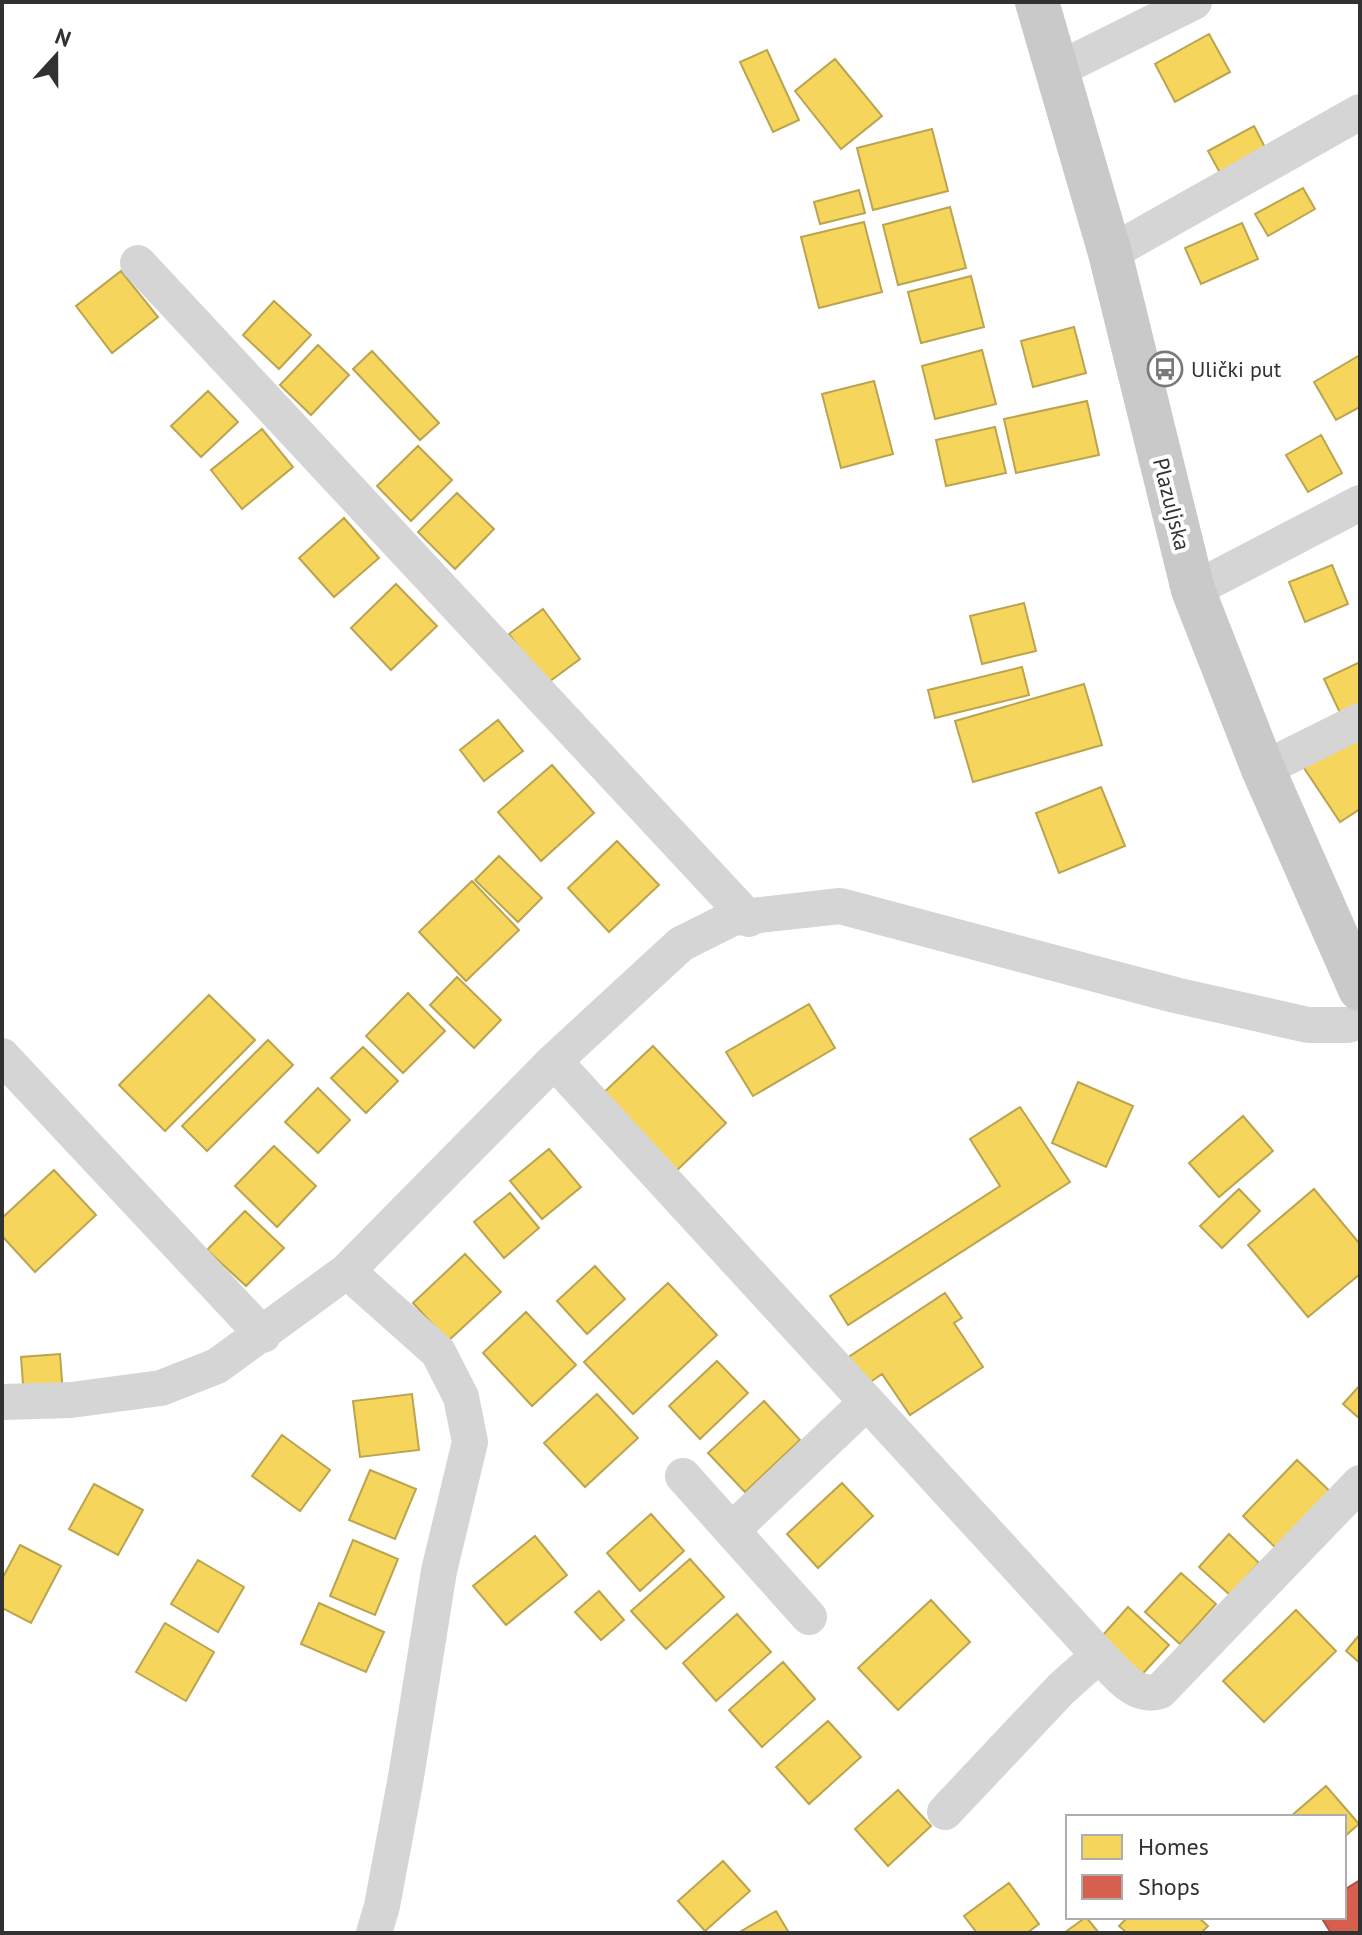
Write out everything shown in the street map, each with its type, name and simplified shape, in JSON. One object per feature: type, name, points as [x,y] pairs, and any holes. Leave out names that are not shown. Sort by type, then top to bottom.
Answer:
[{"type":"main road","name":"Plazuljska","points":[[1037,2],[1110,253],[1193,590],[1263,769],[1360,989]]},
{"type":"street","points":[[1057,70],[1194,2]]},
{"type":"street","points":[[1110,253],[1360,112]]},
{"type":"street","points":[[138,263],[749,919]]},
{"type":"street","points":[[1193,590],[1360,503]]},
{"type":"street","points":[[1263,769],[1360,721]]},
{"type":"street","points":[[2,1402],[71,1400],[161,1388],[217,1366],[347,1271],[554,1061],[681,944],[733,918],[749,919],[840,906],[1249,1012],[1308,1025],[1348,1025],[1360,1021]]},
{"type":"street","points":[[2,1056],[263,1335]]},
{"type":"street","points":[[554,1061],[1099,1655],[1136,1691],[1149,1695],[1160,1691],[1360,1483]]},
{"type":"street","points":[[347,1271],[438,1352],[461,1397],[470,1442],[439,1571],[403,1791],[382,1906],[374,1933]]},
{"type":"street","points":[[732,1530],[867,1402]]},
{"type":"street","points":[[683,1476],[809,1617]]},
{"type":"street","points":[[945,1812],[1061,1689],[1099,1655]]},
{"type":"building: Homes","points":[[1209,34],[1230,72],[1175,102],[1155,64]]},
{"type":"building: Homes","points":[[767,50],[799,120],[773,132],[740,62]]},
{"type":"building: Homes","points":[[835,59],[882,116],[841,149],[795,91]]},
{"type":"building: Homes","points":[[1254,126],[1270,157],[1225,182],[1208,151]]},
{"type":"building: Homes","points":[[932,129],[948,191],[873,210],[857,148]]},
{"type":"building: Homes","points":[[1303,188],[1315,209],[1268,236],[1255,214]]},
{"type":"building: Homes","points":[[859,190],[865,213],[820,224],[814,202]]},
{"type":"building: Homes","points":[[950,207],[966,268],[898,285],[883,225]]},
{"type":"building: Homes","points":[[864,222],[882,292],[819,308],[801,237]]},
{"type":"building: Homes","points":[[1242,223],[1258,259],[1201,284],[1185,248]]},
{"type":"building: Homes","points":[[121,271],[158,317],[112,353],[76,306]]},
{"type":"building: Homes","points":[[971,276],[984,327],[921,343],[908,292]]},
{"type":"building: Homes","points":[[274,301],[311,335],[279,369],[243,335]]},
{"type":"building: Homes","points":[[1074,327],[1086,373],[1033,387],[1021,341]]},
{"type":"building: Homes","points":[[318,345],[349,375],[311,415],[280,385]]},
{"type":"building: Homes","points":[[982,350],[996,404],[935,419],[922,366]]},
{"type":"building: Homes","points":[[372,351],[439,423],[420,440],[353,369]]},
{"type":"building: Homes","points":[[1360,355],[1360,407],[1336,420],[1314,382]]},
{"type":"building: Homes","points":[[874,381],[893,454],[841,468],[822,394]]},
{"type":"building: Homes","points":[[208,391],[238,422],[201,457],[171,426]]},
{"type":"building: Homes","points":[[1087,401],[1099,455],[1016,473],[1004,419]]},
{"type":"building: Homes","points":[[995,427],[1006,473],[946,486],[936,440]]},
{"type":"building: Homes","points":[[262,429],[293,467],[242,509],[211,470]]},
{"type":"building: Homes","points":[[1321,435],[1342,473],[1308,492],[1286,455]]},
{"type":"building: Homes","points":[[418,446],[452,480],[411,521],[377,486]]},
{"type":"building: Homes","points":[[457,493],[494,529],[455,569],[418,532]]},
{"type":"building: Homes","points":[[344,518],[379,558],[334,597],[299,558]]},
{"type":"building: Homes","points":[[1332,565],[1348,604],[1305,622],[1289,582]]},
{"type":"building: Homes","points":[[396,584],[437,626],[391,670],[351,628]]},
{"type":"building: Homes","points":[[1024,603],[1036,651],[982,664],[970,616]]},
{"type":"building: Homes","points":[[543,609],[580,659],[546,684],[509,634]]},
{"type":"building: Homes","points":[[1360,662],[1360,708],[1342,717],[1324,679]]},
{"type":"building: Homes","points":[[1022,667],[1029,695],[935,718],[928,690]]},
{"type":"building: Homes","points":[[1084,684],[1102,745],[973,782],[955,721]]},
{"type":"building: Homes","points":[[498,720],[523,751],[484,781],[460,750]]},
{"type":"building: Homes","points":[[1360,732],[1360,809],[1340,822],[1304,768]]},
{"type":"building: Homes","points":[[552,765],[594,813],[541,861],[498,812]]},
{"type":"building: Homes","points":[[1101,787],[1125,846],[1059,873],[1036,813]]},
{"type":"building: Homes","points":[[617,841],[659,885],[609,932],[568,888]]},
{"type":"building: Homes","points":[[499,856],[542,898],[518,922],[475,880]]},
{"type":"building: Homes","points":[[472,881],[519,930],[466,981],[419,932]]},
{"type":"building: Homes","points":[[457,977],[501,1020],[474,1048],[430,1005]]},
{"type":"building: Homes","points":[[408,993],[445,1031],[403,1073],[366,1036]]},
{"type":"building: Homes","points":[[209,995],[255,1040],[165,1131],[119,1085]]},
{"type":"building: Homes","points":[[809,1004],[835,1048],[753,1096],[726,1052]]},
{"type":"building: Homes","points":[[268,1040],[293,1065],[207,1151],[182,1126]]},
{"type":"building: Homes","points":[[653,1046],[726,1123],[672,1175],[598,1098]]},
{"type":"building: Homes","points":[[363,1047],[398,1081],[366,1113],[331,1078]]},
{"type":"building: Homes","points":[[1078,1082],[1133,1106],[1106,1167],[1052,1143]]},
{"type":"building: Homes","points":[[318,1088],[350,1120],[318,1153],[285,1122]]},
{"type":"building: Homes","points":[[1020,1107],[1070,1182],[848,1325],[830,1296],[1000,1186],[970,1139]]},
{"type":"building: Homes","points":[[1243,1116],[1273,1151],[1219,1197],[1189,1163]]},
{"type":"building: Homes","points":[[274,1146],[316,1186],[277,1227],[235,1186]]},
{"type":"building: Homes","points":[[549,1149],[581,1187],[542,1219],[510,1181]]},
{"type":"building: Homes","points":[[54,1170],[96,1215],[35,1272],[2,1236],[2,1218]]},
{"type":"building: Homes","points":[[1239,1189],[1260,1211],[1222,1248],[1200,1226]]},
{"type":"building: Homes","points":[[1314,1189],[1360,1244],[1360,1274],[1308,1317],[1248,1245]]},
{"type":"building: Homes","points":[[510,1193],[539,1228],[504,1258],[474,1222]]},
{"type":"building: Homes","points":[[245,1211],[284,1248],[246,1286],[207,1250]]},
{"type":"building: Homes","points":[[465,1254],[501,1292],[448,1341],[413,1303]]},
{"type":"building: Homes","points":[[595,1266],[625,1299],[587,1334],[557,1301]]},
{"type":"building: Homes","points":[[668,1283],[717,1335],[633,1414],[584,1362]]},
{"type":"building: Homes","points":[[945,1293],[962,1318],[954,1323],[983,1367],[910,1415],[882,1374],[863,1387],[844,1360]]},
{"type":"building: Homes","points":[[526,1312],[576,1365],[532,1406],[483,1353]]},
{"type":"building: Homes","points":[[60,1354],[63,1395],[24,1398],[21,1357]]},
{"type":"building: Homes","points":[[717,1361],[748,1393],[700,1439],[669,1406]]},
{"type":"building: Homes","points":[[1360,1385],[1360,1419],[1343,1404]]},
{"type":"building: Homes","points":[[412,1394],[419,1450],[360,1457],[353,1401]]},
{"type":"building: Homes","points":[[597,1394],[638,1438],[585,1487],[544,1443]]},
{"type":"building: Homes","points":[[764,1401],[800,1440],[745,1492],[708,1453]]},
{"type":"building: Homes","points":[[282,1435],[330,1470],[300,1511],[252,1476]]},
{"type":"building: Homes","points":[[1297,1460],[1335,1496],[1280,1552],[1243,1516]]},
{"type":"building: Homes","points":[[370,1470],[416,1489],[395,1539],[349,1520]]},
{"type":"building: Homes","points":[[842,1483],[873,1516],[818,1568],[787,1534]]},
{"type":"building: Homes","points":[[94,1484],[143,1510],[118,1555],[69,1529]]},
{"type":"building: Homes","points":[[651,1514],[684,1551],[640,1591],[607,1553]]},
{"type":"building: Homes","points":[[1229,1534],[1259,1563],[1230,1595],[1199,1567]]},
{"type":"building: Homes","points":[[535,1536],[567,1575],[506,1625],[473,1586]]},
{"type":"building: Homes","points":[[353,1540],[398,1559],[375,1615],[330,1596]]},
{"type":"building: Homes","points":[[20,1545],[61,1566],[31,1623],[2,1608],[2,1579]]},
{"type":"building: Homes","points":[[690,1559],[724,1597],[666,1649],[631,1611]]},
{"type":"building: Homes","points":[[198,1560],[244,1587],[218,1632],[171,1604]]},
{"type":"building: Homes","points":[[1181,1573],[1216,1604],[1180,1644],[1145,1612]]},
{"type":"building: Homes","points":[[599,1591],[624,1620],[601,1640],[575,1612]]},
{"type":"building: Homes","points":[[931,1600],[970,1642],[898,1710],[858,1668]]},
{"type":"building: Homes","points":[[319,1603],[384,1632],[366,1672],[301,1644]]},
{"type":"building: Homes","points":[[1128,1607],[1169,1645],[1136,1681],[1095,1644]]},
{"type":"building: Homes","points":[[1296,1610],[1336,1651],[1264,1722],[1223,1681]]},
{"type":"building: Homes","points":[[737,1614],[771,1652],[716,1701],[683,1663]]},
{"type":"building: Homes","points":[[165,1623],[214,1652],[186,1701],[136,1672]]},
{"type":"building: Homes","points":[[1360,1634],[1360,1663],[1346,1651]]},
{"type":"building: Homes","points":[[783,1662],[815,1699],[762,1747],[729,1710]]},
{"type":"building: Homes","points":[[828,1721],[861,1757],[809,1804],[776,1767]]},
{"type":"building: Homes","points":[[1326,1786],[1359,1824],[1346,1835],[1346,1815],[1292,1815]]},
{"type":"building: Homes","points":[[898,1790],[931,1826],[888,1866],[855,1829]]},
{"type":"building: Homes","points":[[723,1861],[750,1891],[705,1931],[678,1901]]},
{"type":"building: Homes","points":[[1009,1883],[1039,1924],[1027,1933],[977,1933],[964,1916]]},
{"type":"building: Homes","points":[[776,1911],[789,1933],[738,1933]]},
{"type":"building: Homes","points":[[1088,1919],[1099,1933],[1064,1933]]},
{"type":"building: Homes","points":[[1126,1919],[1200,1919],[1208,1926],[1201,1933],[1127,1933],[1119,1926]]},
{"type":"building: Shops","points":[[1360,1880],[1360,1933],[1331,1933],[1322,1919],[1346,1919],[1346,1889]]},
{"type":"place","name":"Ulički put","points":[[1165,369]]}]
